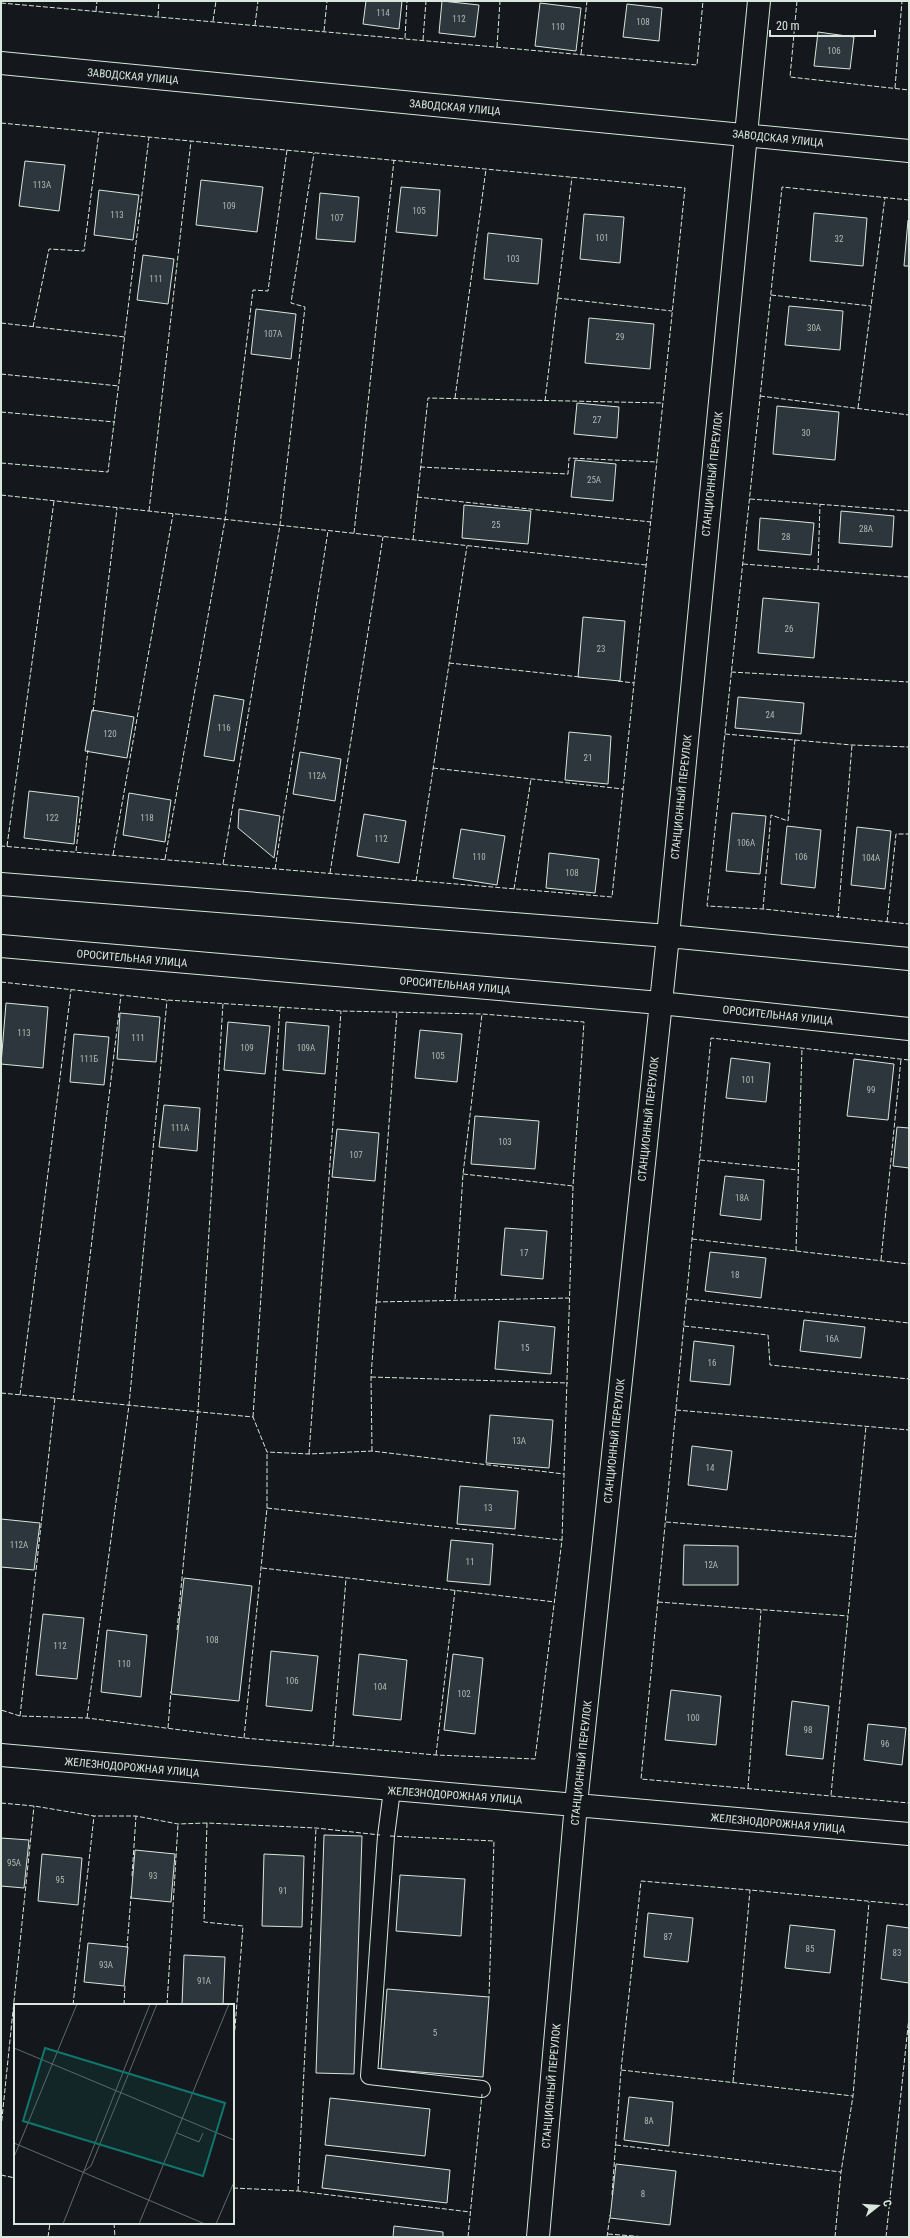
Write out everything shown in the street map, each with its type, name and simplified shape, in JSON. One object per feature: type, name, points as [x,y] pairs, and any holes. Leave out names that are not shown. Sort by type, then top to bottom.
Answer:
[{"type":"street","name":"СТАНЦИОННЫЙ ПЕРЕУЛОК","points":[[538,2237],[576,1804],[668,936],[759,1]]},
{"type":"street","name":"ЗАВОДСКАЯ УЛИЦА","points":[[1,63],[909,151]]},
{"type":"street","points":[[1,884],[668,936],[909,959]]},
{"type":"street","name":"ОРОСИТЕЛЬНАЯ УЛИЦА","points":[[1,946],[660,1003],[909,1029]]},
{"type":"street","name":"ЖЕЛЕЗНОДОРОЖНАЯ УЛИЦА","points":[[1,1755],[909,1834]]},
{"type":"lane","points":[[392,1790],[386,1836],[368,2076],[482,2089]]},
{"type":"building","points":[[366,1],[402,1],[399,29],[363,24]]},
{"type":"building","points":[[442,1],[479,5],[475,37],[439,33]]},
{"type":"building","points":[[540,3],[581,8],[576,51],[535,46]]},
{"type":"building","points":[[627,4],[662,8],[659,41],[623,37]]},
{"type":"building","points":[[818,32],[854,37],[850,69],[814,66]]},
{"type":"building","points":[[25,161],[65,165],[59,211],[19,206]]},
{"type":"building","points":[[201,180],[263,187],[257,232],[196,225]]},
{"type":"building","points":[[401,187],[440,190],[437,236],[396,232]]},
{"type":"building","points":[[99,190],[139,195],[133,240],[94,235]]},
{"type":"building","points":[[320,193],[359,197],[355,242],[316,239]]},
{"type":"building","points":[[814,213],[867,218],[863,266],[810,261]]},
{"type":"building","points":[[584,214],[624,217],[620,263],[580,259]]},
{"type":"building","points":[[908,220],[909,266],[904,266]]},
{"type":"building","points":[[488,233],[542,239],[538,284],[484,279]]},
{"type":"building","points":[[143,255],[174,259],[168,304],[137,300]]},
{"type":"building","points":[[789,306],[843,311],[840,350],[785,345]]},
{"type":"building","points":[[256,309],[296,314],[291,359],[251,354]]},
{"type":"building","points":[[589,318],[654,324],[650,369],[585,363]]},
{"type":"building","points":[[577,403],[619,407],[617,438],[574,434]]},
{"type":"building","points":[[777,406],[839,412],[835,460],[773,454]]},
{"type":"building","points":[[575,460],[616,464],[613,501],[571,497]]},
{"type":"building","points":[[464,505],[531,511],[528,544],[462,538]]},
{"type":"building","points":[[841,511],[894,516],[892,547],[839,543]]},
{"type":"building","points":[[760,518],[814,523],[811,555],[758,550]]},
{"type":"building","points":[[763,598],[819,603],[814,658],[758,653]]},
{"type":"building","points":[[583,617],[625,621],[620,681],[578,677]]},
{"type":"building","points":[[214,695],[244,700],[234,761],[204,756]]},
{"type":"building","points":[[738,697],[804,703],[801,734],[735,728]]},
{"type":"building","points":[[92,710],[134,717],[127,758],[85,751]]},
{"type":"building","points":[[569,732],[611,736],[608,784],[565,780]]},
{"type":"building","points":[[300,752],[341,759],[335,801],[293,794]]},
{"type":"building","points":[[29,791],[79,797],[74,844],[24,838]]},
{"type":"building","points":[[129,793],[171,800],[165,842],[123,835]]},
{"type":"building","points":[[239,809],[280,816],[274,858],[238,828]]},
{"type":"building","points":[[732,813],[766,816],[760,874],[726,871]]},
{"type":"building","points":[[364,814],[406,821],[399,863],[357,856]]},
{"type":"building","points":[[787,826],[821,830],[815,888],[781,884]]},
{"type":"building","points":[[857,827],[891,831],[885,889],[851,885]]},
{"type":"building","points":[[461,829],[505,836],[497,885],[453,878]]},
{"type":"building","points":[[549,853],[599,859],[595,893],[546,888]]},
{"type":"building","points":[[6,1003],[48,1007],[43,1068],[1,1064]]},
{"type":"building","points":[[120,1013],[160,1017],[156,1062],[117,1059]]},
{"type":"building","points":[[228,1022],[270,1026],[265,1074],[224,1070]]},
{"type":"building","points":[[286,1022],[329,1026],[325,1074],[283,1070]]},
{"type":"building","points":[[420,1030],[462,1034],[457,1082],[415,1078]]},
{"type":"building","points":[[74,1034],[109,1037],[104,1085],[70,1082]]},
{"type":"building","points":[[731,1058],[770,1063],[766,1102],[726,1098]]},
{"type":"building","points":[[854,1059],[894,1064],[888,1120],[847,1116]]},
{"type":"building","points":[[164,1105],[200,1108],[197,1151],[159,1147]]},
{"type":"building","points":[[475,1116],[539,1121],[535,1169],[471,1164]]},
{"type":"building","points":[[897,1127],[909,1128],[909,1168],[893,1166]]},
{"type":"building","points":[[337,1129],[379,1133],[375,1181],[332,1177]]},
{"type":"building","points":[[725,1176],[764,1180],[761,1220],[720,1215]]},
{"type":"building","points":[[505,1228],[547,1231],[543,1279],[501,1275]]},
{"type":"building","points":[[710,1252],[766,1258],[761,1298],[705,1291]]},
{"type":"building","points":[[804,1320],[865,1327],[861,1358],[800,1351]]},
{"type":"building","points":[[499,1321],[555,1327],[551,1374],[495,1369]]},
{"type":"building","points":[[694,1341],[734,1346],[730,1385],[690,1381]]},
{"type":"building","points":[[490,1415],[553,1420],[549,1468],[486,1463]]},
{"type":"building","points":[[692,1446],[732,1451],[727,1490],[688,1485]]},
{"type":"building","points":[[460,1486],[518,1491],[515,1529],[457,1524]]},
{"type":"building","points":[[1,1519],[40,1523],[34,1570],[1,1567]]},
{"type":"building","points":[[451,1540],[493,1544],[490,1585],[447,1581]]},
{"type":"building","points":[[684,1545],[738,1546],[738,1585],[683,1585]]},
{"type":"building","points":[[184,1578],[252,1586],[239,1701],[171,1694]]},
{"type":"building","points":[[43,1614],[84,1618],[77,1679],[36,1675]]},
{"type":"building","points":[[107,1630],[147,1635],[141,1697],[101,1692]]},
{"type":"building","points":[[271,1651],[318,1656],[312,1711],[266,1706]]},
{"type":"building","points":[[359,1654],[407,1660],[401,1720],[353,1715]]},
{"type":"building","points":[[453,1654],[483,1658],[475,1734],[444,1730]]},
{"type":"building","points":[[671,1690],[721,1696],[716,1745],[665,1740]]},
{"type":"building","points":[[792,1701],[829,1706],[823,1759],[786,1755]]},
{"type":"building","points":[[868,1724],[906,1728],[902,1765],[864,1760]]},
{"type":"building","points":[[324,1835],[362,1836],[354,2074],[316,2073]]},
{"type":"building","points":[[1,1838],[29,1840],[24,1888],[1,1886]]},
{"type":"building","points":[[135,1850],[175,1854],[171,1902],[131,1898]]},
{"type":"building","points":[[42,1854],[82,1858],[78,1905],[38,1901]]},
{"type":"building","points":[[264,1854],[304,1856],[302,1927],[262,1926]]},
{"type":"building","points":[[400,1875],[465,1879],[461,1936],[396,1931]]},
{"type":"building","points":[[648,1913],[693,1918],[688,1962],[644,1957]]},
{"type":"building","points":[[790,1925],[835,1930],[830,1973],[785,1968]]},
{"type":"building","points":[[887,1925],[909,1928],[909,1983],[881,1979]]},
{"type":"building","points":[[88,1943],[128,1947],[124,1986],[84,1982]]},
{"type":"building","points":[[184,1955],[225,1957],[223,2004],[182,2004]]},
{"type":"building","points":[[387,1989],[489,1997],[483,2077],[381,2069]]},
{"type":"building","points":[[629,2097],[673,2102],[669,2146],[624,2140]]},
{"type":"building","points":[[330,2098],[430,2109],[425,2156],[325,2145]]},
{"type":"building","points":[[326,2155],[450,2170],[447,2203],[322,2188]]},
{"type":"building","points":[[616,2164],[676,2171],[670,2225],[610,2218]]},
{"type":"building","points":[[394,2226],[443,2232],[443,2237],[393,2237]]},
{"type":"fence","points":[[96,11],[97,1]]},
{"type":"fence","points":[[158,16],[159,1]]},
{"type":"fence","points":[[213,21],[216,1]]},
{"type":"fence","points":[[255,25],[258,1]]},
{"type":"fence","points":[[324,31],[327,1]]},
{"type":"fence","points":[[405,38],[407,1]]},
{"type":"fence","points":[[423,40],[426,1]]},
{"type":"fence","points":[[497,47],[500,1]]},
{"type":"fence","points":[[581,54],[587,1]]},
{"type":"fence","points":[[1,3],[697,65],[703,1]]},
{"type":"fence","points":[[797,1],[790,77],[909,90]]},
{"type":"fence","points":[[895,88],[902,1]]},
{"type":"fence","points":[[1,123],[685,188],[612,897],[1,846]]},
{"type":"fence","points":[[33,327],[49,249],[84,251],[99,132]]},
{"type":"fence","points":[[1,463],[108,472],[149,137]]},
{"type":"fence","points":[[149,511],[191,141]]},
{"type":"fence","points":[[165,859],[225,520],[253,290],[268,291],[287,150]]},
{"type":"fence","points":[[223,864],[280,525],[305,307],[291,303],[314,153]]},
{"type":"fence","points":[[354,533],[394,160]]},
{"type":"fence","points":[[455,398],[486,169]]},
{"type":"fence","points":[[545,401],[572,177]]},
{"type":"fence","points":[[909,200],[782,187],[707,906],[763,909],[909,924]]},
{"type":"fence","points":[[858,408],[885,197]]},
{"type":"fence","points":[[771,295],[871,306]]},
{"type":"fence","points":[[557,298],[672,311]]},
{"type":"fence","points":[[1,323],[125,337]]},
{"type":"fence","points":[[1,374],[119,386]]},
{"type":"fence","points":[[760,396],[909,415]]},
{"type":"fence","points":[[413,540],[428,398],[663,403]]},
{"type":"fence","points":[[1,412],[115,422]]},
{"type":"fence","points":[[420,467],[568,474],[569,458],[657,462]]},
{"type":"fence","points":[[1,495],[646,565]]},
{"type":"fence","points":[[417,497],[651,522]]},
{"type":"fence","points":[[750,499],[909,511]]},
{"type":"fence","points":[[7,846],[54,501]]},
{"type":"fence","points":[[818,570],[820,504]]},
{"type":"fence","points":[[93,712],[117,508]]},
{"type":"fence","points":[[113,855],[173,514]]},
{"type":"fence","points":[[275,869],[328,531]]},
{"type":"fence","points":[[330,873],[383,537]]},
{"type":"fence","points":[[416,881],[467,546]]},
{"type":"fence","points":[[743,564],[909,577]]},
{"type":"fence","points":[[449,663],[580,677]]},
{"type":"fence","points":[[731,672],[909,682]]},
{"type":"fence","points":[[618,681],[634,683]]},
{"type":"fence","points":[[725,734],[852,745],[909,747]]},
{"type":"fence","points":[[763,909],[771,815],[788,821],[795,739]]},
{"type":"fence","points":[[838,918],[852,745]]},
{"type":"fence","points":[[76,851],[88,750]]},
{"type":"fence","points":[[433,768],[623,789]]},
{"type":"fence","points":[[514,889],[531,779]]},
{"type":"fence","points":[[887,922],[896,834],[909,834]]},
{"type":"fence","points":[[1,982],[167,1000],[341,1011],[482,1014],[584,1022],[573,1186],[562,1540],[535,1759],[436,1755],[244,1738],[87,1718],[20,1716],[1,1710]]},
{"type":"fence","points":[[20,1395],[71,990]]},
{"type":"fence","points":[[73,1400],[121,995]]},
{"type":"fence","points":[[87,1718],[129,1405],[167,1000]]},
{"type":"fence","points":[[177,1630],[198,1411],[223,1003]]},
{"type":"fence","points":[[253,1417],[280,1007]]},
{"type":"fence","points":[[309,1454],[341,1011]]},
{"type":"fence","points":[[372,1451],[371,1377],[397,1011]]},
{"type":"fence","points":[[455,1299],[463,1174],[482,1014]]},
{"type":"fence","points":[[909,1060],[711,1038],[641,1779],[909,1803]]},
{"type":"fence","points":[[796,1251],[802,1048]]},
{"type":"fence","points":[[881,1260],[901,1059]]},
{"type":"fence","points":[[700,1160],[798,1170]]},
{"type":"fence","points":[[463,1174],[573,1186]]},
{"type":"fence","points":[[692,1239],[909,1264]]},
{"type":"fence","points":[[376,1302],[569,1298]]},
{"type":"fence","points":[[687,1299],[909,1323]]},
{"type":"fence","points":[[684,1326],[768,1335],[770,1365],[909,1379]]},
{"type":"fence","points":[[371,1377],[568,1383]]},
{"type":"fence","points":[[1,1393],[253,1417],[267,1452],[309,1454],[372,1451],[564,1474]]},
{"type":"fence","points":[[1,1400],[2,1393]]},
{"type":"fence","points":[[20,1716],[55,1398]]},
{"type":"fence","points":[[676,1410],[909,1430]]},
{"type":"fence","points":[[831,1795],[866,1426]]},
{"type":"fence","points":[[244,1738],[267,1508],[267,1452]]},
{"type":"fence","points":[[267,1508],[562,1540]]},
{"type":"fence","points":[[666,1522],[855,1537]]},
{"type":"fence","points":[[262,1568],[555,1602]]},
{"type":"fence","points":[[333,1746],[346,1578]]},
{"type":"fence","points":[[436,1755],[455,1590]]},
{"type":"fence","points":[[658,1602],[848,1616]]},
{"type":"fence","points":[[748,1788],[761,1610]]},
{"type":"fence","points":[[1,1640],[1,1647]]},
{"type":"fence","points":[[168,1728],[171,1691]]},
{"type":"fence","points":[[1,1803],[34,1806],[94,1816],[136,1816],[178,1824],[207,1823],[316,1828],[380,1835]]},
{"type":"fence","points":[[1,2128],[34,1806]]},
{"type":"fence","points":[[73,2004],[94,1816]]},
{"type":"fence","points":[[132,1876],[136,1816]]},
{"type":"fence","points":[[207,1823],[204,1922],[243,1926],[234,2040]]},
{"type":"fence","points":[[167,2004],[178,1824]]},
{"type":"fence","points":[[298,2191],[316,1828]]},
{"type":"fence","points":[[390,1836],[494,1841],[489,1997]]},
{"type":"fence","points":[[612,2195],[621,2070],[641,1881],[909,1905]]},
{"type":"fence","points":[[733,2082],[750,1890]]},
{"type":"fence","points":[[127,1948],[131,1896]]},
{"type":"fence","points":[[835,2237],[841,2172],[853,2096],[869,1902]]},
{"type":"fence","points":[[124,2004],[125,1984]]},
{"type":"fence","points":[[886,2237],[909,2017]]},
{"type":"fence","points":[[621,2070],[853,2096]]},
{"type":"fence","points":[[468,2237],[482,2094]]},
{"type":"fence","points":[[616,2145],[841,2172]]},
{"type":"fence","points":[[1,2175],[14,2178]]},
{"type":"fence","points":[[234,2188],[298,2191],[470,2212]]},
{"type":"fence","points":[[607,2237],[610,2215]]},
{"type":"fence","points":[[48,2237],[50,2224]]},
{"type":"fence","points":[[114,2224],[115,2237]]},
{"type":"fence","points":[[608,2234],[646,2237]]}]
